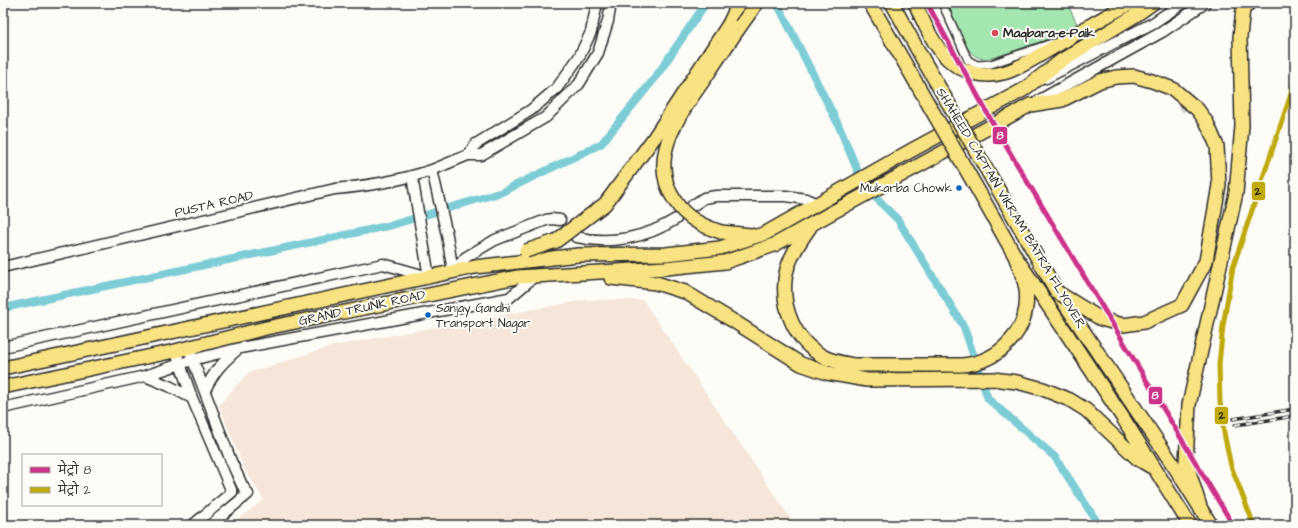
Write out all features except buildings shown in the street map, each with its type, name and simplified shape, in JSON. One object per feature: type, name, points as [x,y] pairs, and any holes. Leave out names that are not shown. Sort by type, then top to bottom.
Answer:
[{"type":"highway","points":[[490,265],[556,241],[605,204],[654,138],[728,25],[739,3]]},
{"type":"highway","points":[[756,236],[721,232],[705,228],[691,219],[679,208],[670,194],[665,178],[664,166],[667,144],[680,116],[739,27],[757,3]]},
{"type":"highway","name":"SHAHEED CAPTAIN VIKRAM BATRA FLYOVER","points":[[870,3],[1015,256],[1123,418],[1190,525]]},
{"type":"highway","points":[[915,3],[922,19],[944,56],[963,70],[978,75],[994,75],[1010,71],[1131,3]]},
{"type":"highway","name":"GRAND TRUNK ROAD","points":[[3,368],[490,265],[578,255],[666,254],[720,248],[766,233],[912,150],[1023,90],[1062,60],[1154,3]]},
{"type":"highway","points":[[1211,525],[1201,510],[1186,462],[1189,405],[1236,193],[1242,126],[1240,37],[1243,9],[1249,3]]},
{"type":"highway","name":"SHAHEED CAPTAIN VIKRAM BATRA FLYOVER","points":[[893,5],[1057,292],[1176,469],[1201,510]]},
{"type":"highway","name":"GRAND TRUNK ROAD","points":[[3,388],[175,351],[190,354],[266,328],[517,276],[577,274],[666,268],[725,262],[774,245],[1030,105],[1062,100],[1100,81],[1116,77],[1134,76],[1173,89],[1198,110],[1207,124],[1217,146],[1219,185],[1206,261],[1182,305],[1144,322],[1123,325],[1101,319],[1057,292]]},
{"type":"highway","points":[[812,223],[791,258],[786,273],[784,292],[788,314],[795,329],[804,341],[815,351],[838,362],[854,365],[963,365],[975,363],[992,356],[1007,345],[1015,336],[1021,325],[1024,313],[1026,289],[1015,256]]},
{"type":"highway","points":[[577,274],[656,283],[685,292],[801,364],[827,372],[867,380],[993,379],[1016,382],[1044,389],[1070,400],[1086,410],[1138,459],[1155,469]]},
{"type":"main road","points":[[468,155],[476,144],[531,110],[557,88],[579,56],[591,32],[597,3]]},
{"type":"main road","points":[[468,155],[481,155],[546,118],[578,84],[598,53],[608,22],[611,3]]},
{"type":"main road","points":[[1023,90],[1153,23],[1183,3]]},
{"type":"main road","points":[[1030,105],[1162,32],[1205,3]]},
{"type":"main road","name":"PUSTA ROAD","points":[[3,267],[335,189],[367,186],[412,176],[432,170],[468,155]]},
{"type":"main road","points":[[432,170],[447,234],[453,272]]},
{"type":"main road","points":[[3,347],[383,264],[429,277],[412,176]]},
{"type":"main road","points":[[692,206],[704,198],[716,196],[786,196],[823,201]]},
{"type":"main road","points":[[576,237],[590,241],[633,237],[647,234],[676,219]]},
{"type":"main road","points":[[453,272],[466,257],[495,240],[546,220],[560,220]]},
{"type":"main road","points":[[3,408],[145,376],[179,364],[190,354],[240,348],[509,298],[535,276]]},
{"type":"main road","points":[[205,390],[217,368],[240,348]]},
{"type":"main road","points":[[175,351],[192,398],[232,492],[239,501]]},
{"type":"main road","points":[[190,354],[205,390],[217,425],[242,485],[248,494],[210,525]]},
{"type":"main road","points":[[145,376],[192,398]]},
{"type":"main road","points":[[193,525],[242,485]]},
{"type":"street","points":[[942,3],[968,60],[977,65],[991,64],[1075,35]]},
{"type":"shaded area","points":[[585,300],[643,300],[795,525],[229,525],[264,500],[244,468],[219,405],[248,373],[333,346]]},
{"type":"green space","points":[[948,3],[1067,3],[1077,24],[1054,37],[996,57],[982,58],[977,57],[967,48]]},
{"type":"waterway","points":[[3,308],[392,225],[502,192],[601,144],[655,78],[706,3]]},
{"type":"waterway","points":[[777,3],[838,124],[864,186],[898,220],[964,327],[988,399],[1055,457],[1099,525]]},
{"type":"tunnel","points":[[1181,110],[1197,98]]},
{"type":"railway","points":[[1233,419],[1295,409]]},
{"type":"railway","points":[[1235,425],[1295,416]]},
{"type":"metro line","name":"8","points":[[927,3],[997,131],[1233,525]]},
{"type":"metro line","name":"2","points":[[1254,525],[1231,466],[1224,433],[1220,402],[1219,364],[1223,326],[1233,267],[1295,82]]},
{"type":"place","name":"Maqbara-e-Paik","points":[[995,33]]},
{"type":"place","name":"Mukarba Chowk","points":[[959,188]]},
{"type":"place","name":"Sanjay Gandhi Transport Nagar","points":[[428,315]]}]
